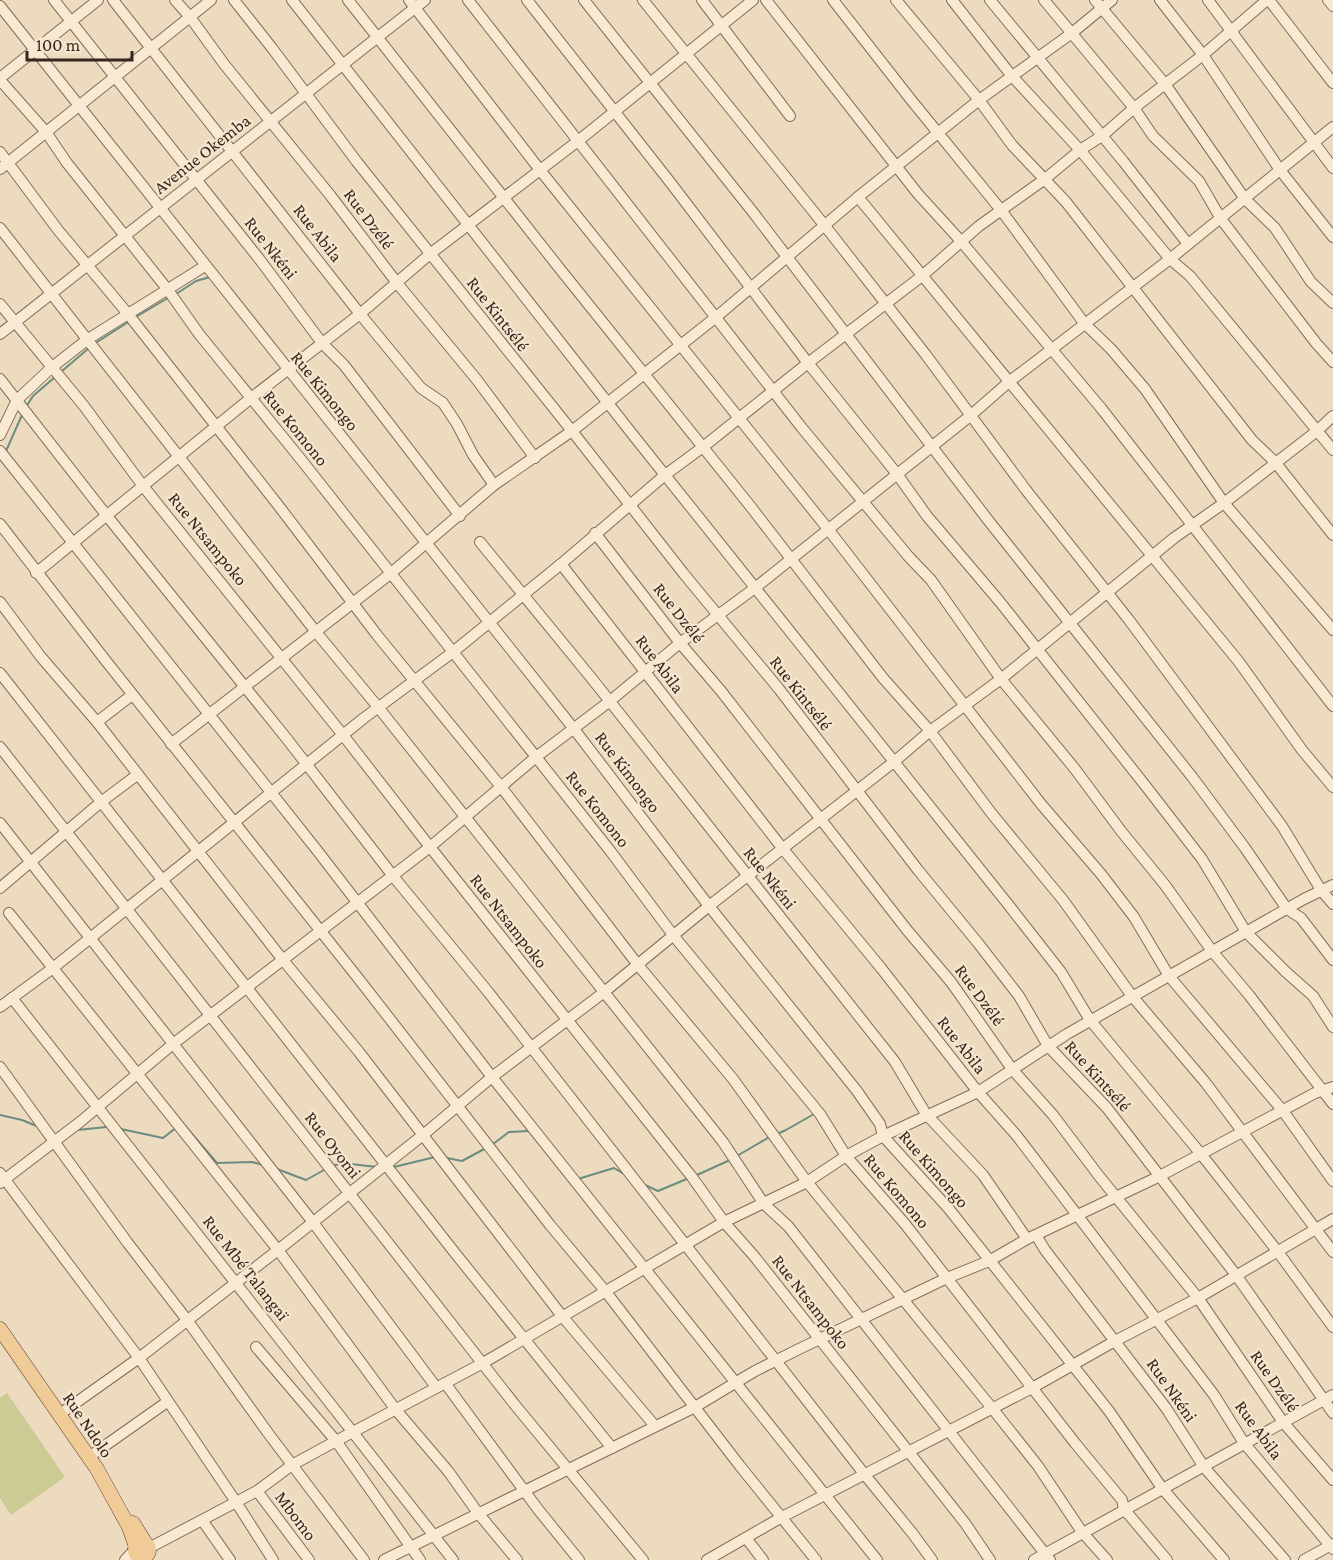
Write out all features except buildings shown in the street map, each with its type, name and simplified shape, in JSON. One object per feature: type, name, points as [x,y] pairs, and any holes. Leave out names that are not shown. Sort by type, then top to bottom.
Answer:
[{"type":"main road","name":"Rue Ndolo","points":[[0,1329],[89,1457],[143,1554]]},
{"type":"street","name":"Rue Nkéni","points":[[54,0],[261,260],[322,343],[344,365],[460,516]]},
{"type":"street","points":[[0,79],[98,0]]},
{"type":"street","name":"Rue Abila","points":[[113,0],[360,314],[421,388],[443,403],[473,455],[494,485]]},
{"type":"street","name":"Rue Dzélé","points":[[175,0],[190,16],[397,283],[477,380],[535,458]]},
{"type":"street","points":[[4,166],[211,0]]},
{"type":"street","name":"Rue Kintsélé","points":[[234,0],[357,162],[778,689],[856,792],[1019,996],[1048,1046],[1107,1108],[1328,1398],[1333,1413]]},
{"type":"street","points":[[291,0],[1061,972],[1090,1020],[1202,1154],[1333,1327]]},
{"type":"street","points":[[348,0],[883,678],[930,731],[992,814],[1063,900],[1132,996],[1205,1082],[1333,1252]]},
{"type":"street","name":"Avenue Okemba","points":[[0,334],[377,38],[413,4],[425,0]]},
{"type":"street","points":[[468,0],[715,318],[909,557],[931,580],[1001,679],[1035,718],[1165,885],[1212,951],[1328,1089],[1333,1104]]},
{"type":"street","points":[[526,0],[897,474],[927,516],[1000,602],[1202,859],[1246,932],[1313,996],[1333,1027]]},
{"type":"street","points":[[584,0],[1193,778],[1287,909],[1301,918],[1333,960]]},
{"type":"street","points":[[643,0],[684,54],[825,226],[1171,676],[1282,826],[1321,890],[1333,904]]},
{"type":"street","points":[[702,0],[790,116]]},
{"type":"street","points":[[36,573],[252,398],[360,314],[430,254],[578,141],[753,0]]},
{"type":"street","points":[[766,0],[918,194],[960,240],[1101,408],[1333,706]]},
{"type":"street","points":[[833,0],[1001,210],[1084,323],[1111,349],[1145,390],[1224,503],[1333,630]]},
{"type":"street","points":[[896,0],[979,100],[1012,145],[1066,202],[1252,440],[1275,462],[1333,536]]},
{"type":"street","points":[[952,0],[1011,75],[1080,150],[1170,259],[1190,276],[1333,450]]},
{"type":"street","points":[[990,0],[1188,244]]},
{"type":"street","points":[[1044,0],[1134,108],[1153,136],[1199,181],[1221,219],[1333,362]]},
{"type":"street","points":[[171,744],[390,574],[494,485],[572,431],[715,318],[858,197],[979,100],[1071,33],[1098,4],[1112,0]]},
{"type":"street","points":[[1160,0],[1203,55],[1280,170],[1333,237]]},
{"type":"street","points":[[1208,0],[1333,168]]},
{"type":"street","points":[[0,1007],[53,968],[378,707],[453,652],[665,475],[922,276],[960,240],[1102,136],[1268,0],[1333,83]]},
{"type":"street","points":[[1328,0],[1333,6]]},
{"type":"street","points":[[413,4],[540,170],[828,529],[1041,804],[1101,874],[1134,917],[1169,976],[1282,1111],[1333,1181]]},
{"type":"street","points":[[1098,4],[1165,84],[1245,199],[1272,224],[1311,282],[1333,303]]},
{"type":"street","name":"Rue Kimongo","points":[[0,6],[574,729],[709,906],[857,1091],[880,1124],[883,1136],[948,1209],[1109,1411],[1162,1488],[1224,1560]]},
{"type":"street","name":"Rue Komono","points":[[0,79],[46,132],[123,236],[168,290],[199,334],[611,852],[673,935],[820,1114],[846,1156],[905,1224],[1122,1500],[1124,1509],[1167,1560]]},
{"type":"street","points":[[273,1560],[237,1502],[139,1358],[2,1179],[54,1142],[138,1072],[430,847],[536,757],[610,701],[680,643],[791,560],[1010,381],[1221,219],[1333,127]]},
{"type":"street","points":[[0,152],[4,166],[128,314],[638,964],[734,1079],[807,1182],[992,1408],[1038,1466],[1082,1532],[1107,1560]]},
{"type":"street","points":[[858,197],[1239,662],[1302,750],[1333,788]]},
{"type":"street","points":[[0,228],[316,632],[723,1142],[764,1204],[788,1226],[1047,1557]]},
{"type":"street","points":[[0,435],[17,400],[51,368],[88,339],[205,266]]},
{"type":"street","name":"Rue Ntsampoko","points":[[0,304],[84,406],[143,486],[282,658],[692,1177],[724,1222],[754,1256],[965,1523],[990,1560]]},
{"type":"street","points":[[0,380],[393,876],[489,993],[932,1560]]},
{"type":"street","points":[[60,1414],[139,1358],[278,1250],[492,1077],[603,993],[930,731],[1001,679],[1151,556],[1224,503],[1333,417]]},
{"type":"street","points":[[0,451],[210,714],[492,1077],[877,1560]]},
{"type":"street","points":[[0,524],[132,695],[816,1560]]},
{"type":"street","name":"Rue Dzélé","points":[[595,533],[907,930],[951,981],[1012,1069],[1053,1115],[1198,1298],[1283,1422],[1333,1480]]},
{"type":"street","name":"Rue Nkéni","points":[[480,542],[610,701],[895,1062],[926,1114],[983,1175],[1045,1250],[1166,1408],[1204,1467],[1286,1560]]},
{"type":"street","name":"Rue Abila","points":[[561,564],[783,849],[881,968],[978,1092],[1017,1136],[1214,1395],[1244,1443],[1332,1546]]},
{"type":"street","points":[[0,602],[41,657],[97,722],[283,960],[359,1053],[474,1203],[531,1272],[562,1316],[655,1426]]},
{"type":"street","points":[[0,673],[522,1339],[612,1448]]},
{"type":"street","points":[[97,722],[132,695]]},
{"type":"street","name":"Rue Oyomi","points":[[0,747],[483,1363],[643,1560]]},
{"type":"street","points":[[0,888],[137,774]]},
{"type":"street","points":[[0,823],[579,1560]]},
{"type":"street","points":[[125,1560],[143,1554],[257,1491],[292,1465],[483,1363],[724,1222],[807,1182],[846,1156],[883,1136],[926,1114],[978,1092],[1090,1020],[1333,885]]},
{"type":"street","points":[[9,912],[278,1250],[396,1410],[448,1471],[517,1560]]},
{"type":"street","name":"Rue Mbé Talangaï","points":[[12,998],[453,1560]]},
{"type":"street","points":[[0,1067],[126,1242],[187,1320],[364,1560]]},
{"type":"street","points":[[384,1560],[695,1407],[735,1382],[861,1319],[947,1278],[989,1261],[1032,1237],[1158,1177],[1328,1089]]},
{"type":"street","points":[[707,1560],[782,1517],[1032,1388],[1198,1298],[1333,1219]]},
{"type":"street","points":[[256,1347],[336,1441],[420,1560]]},
{"type":"street","points":[[1034,1560],[1047,1557],[1082,1532],[1328,1398]]},
{"type":"street","points":[[89,1457],[167,1402]]},
{"type":"street","name":"Mbomo","points":[[257,1491],[309,1560]]},
{"type":"street","points":[[202,1520],[230,1560]]},
{"type":"street","points":[[746,1538],[763,1560]]},
{"type":"street","points":[[1304,1560],[1332,1546]]},
{"type":"green space","points":[[7,1393],[65,1477],[11,1515],[0,1498],[0,1398]]},
{"type":"waterway","points":[[176,294],[196,281],[210,277]]},
{"type":"waterway","points":[[134,318],[168,298]]},
{"type":"waterway","points":[[94,344],[130,321]]},
{"type":"waterway","points":[[62,371],[89,348]]},
{"type":"waterway","points":[[26,407],[33,396],[55,377]]},
{"type":"waterway","points":[[6,451],[22,415]]},
{"type":"waterway","points":[[777,1134],[814,1114]]},
{"type":"waterway","points":[[0,1115],[39,1127]]},
{"type":"waterway","points":[[185,1126],[217,1163],[252,1162],[263,1165]]},
{"type":"waterway","points":[[77,1130],[107,1127]]},
{"type":"waterway","points":[[121,1129],[163,1138],[177,1127]]},
{"type":"waterway","points":[[493,1144],[509,1132],[529,1131]]},
{"type":"waterway","points":[[737,1156],[771,1136]]},
{"type":"waterway","points":[[447,1158],[462,1161],[486,1148]]},
{"type":"waterway","points":[[394,1167],[435,1157]]},
{"type":"waterway","points":[[697,1175],[730,1160]]},
{"type":"waterway","points":[[332,1166],[342,1163],[377,1167]]},
{"type":"waterway","points":[[578,1179],[614,1168],[624,1174]]},
{"type":"waterway","points":[[277,1169],[306,1180],[324,1170]]},
{"type":"waterway","points":[[645,1185],[658,1191],[689,1178]]}]
